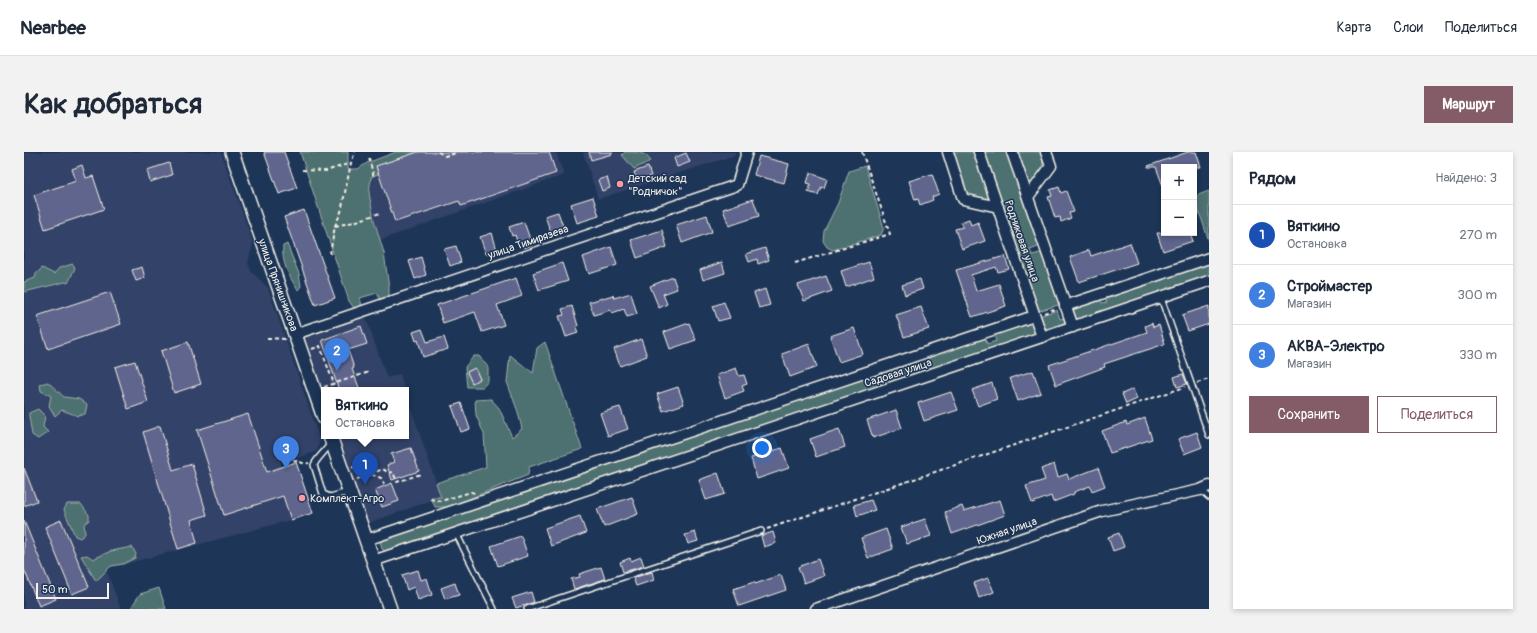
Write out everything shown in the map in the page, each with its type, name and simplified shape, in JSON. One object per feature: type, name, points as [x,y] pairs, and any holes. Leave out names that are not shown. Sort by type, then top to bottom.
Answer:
[{"type":"street","name":"улица Прянишникова","points":[[232,152],[321,409]]},
{"type":"street","name":"улица Тимирязева","points":[[296,336],[737,184],[747,152]]},
{"type":"street","points":[[948,152],[963,199],[998,207]]},
{"type":"street","name":"Родниковая улица","points":[[979,152],[1042,337]]},
{"type":"street","name":"Родниковая улица","points":[[1012,152],[1073,327]]},
{"type":"street","points":[[1028,197],[1051,166],[1046,152]]},
{"type":"street","points":[[1065,306],[1209,258]]},
{"type":"street","name":"Садовая улица","points":[[373,561],[1209,281]]},
{"type":"street","points":[[366,540],[633,449],[1034,316]]},
{"type":"street","points":[[331,439],[390,609]]},
{"type":"street","name":"Южная улица","points":[[816,609],[1102,511],[1205,488]]},
{"type":"lane","points":[[1161,298],[1209,435]]},
{"type":"lane","points":[[331,439],[324,453],[316,460],[314,466],[323,494],[330,497],[349,491]]},
{"type":"lane","points":[[1205,488],[1209,497]]},
{"type":"lane","points":[[528,609],[761,531]]},
{"type":"lane","points":[[456,533],[494,609]]},
{"type":"path","points":[[330,254],[335,226],[341,212],[351,163],[355,152]]},
{"type":"path","points":[[438,152],[445,156],[457,152]]},
{"type":"path","points":[[795,263],[890,234],[862,152]]},
{"type":"path","points":[[369,158],[374,178]]},
{"type":"path","points":[[302,170],[326,171],[351,163]]},
{"type":"path","points":[[335,226],[354,222],[380,213]]},
{"type":"path","points":[[1034,316],[1065,306]]},
{"type":"path","points":[[267,338],[285,339],[296,336]]},
{"type":"path","points":[[312,349],[320,346],[334,384]]},
{"type":"path","points":[[324,387],[369,372]]},
{"type":"path","points":[[761,531],[1209,379]]},
{"type":"path","points":[[281,453],[305,464]]},
{"type":"path","points":[[352,467],[381,478],[384,484]]},
{"type":"path","points":[[357,479],[383,468],[389,472],[393,472],[397,482],[421,474]]},
{"type":"path","points":[[430,499],[441,501],[471,492]]},
{"type":"shaded area","points":[[221,152],[253,243],[248,263],[251,271],[268,288],[320,440],[317,451],[296,459],[296,462],[288,465],[286,460],[281,462],[282,467],[275,469],[291,520],[106,569],[121,609],[24,609],[24,153]]},
{"type":"shaded area","points":[[418,152],[556,152],[564,175],[380,240],[374,220],[369,193],[371,176],[376,166]]},
{"type":"shaded area","name":"Детский сад \"Родничок\"","points":[[583,152],[735,152],[736,155],[598,199]]},
{"type":"shaded area","points":[[362,306],[387,378],[400,374],[404,387],[321,387],[321,395],[297,327]]},
{"type":"shaded area","points":[[409,402],[441,497],[366,524],[336,439],[409,439]]},
{"type":"green space","points":[[300,152],[348,152],[348,169],[358,169],[367,163],[396,152],[418,152],[376,166],[378,174],[371,177],[369,193],[374,220],[384,253],[389,296],[380,299],[377,293],[360,298],[362,306],[354,308],[349,301]]},
{"type":"green space","points":[[625,152],[637,152],[643,154],[650,161],[634,169],[622,155]]},
{"type":"green space","points":[[954,152],[976,152],[990,198],[986,201],[966,194]]},
{"type":"green space","points":[[983,152],[1009,152],[1040,243],[1038,247],[1030,250],[1032,255],[1040,253],[1045,256],[1062,304],[1038,311]]},
{"type":"green space","points":[[1015,152],[1041,152],[1043,162],[1041,170],[1030,185],[1026,185]]},
{"type":"green space","points":[[865,166],[884,228],[881,235],[833,250],[827,247],[823,241],[824,231],[838,203],[849,171]]},
{"type":"green space","points":[[1209,191],[1209,241],[1197,206],[1198,195]]},
{"type":"green space","points":[[287,244],[299,274],[301,286],[298,290],[284,263],[283,246]]},
{"type":"green space","points":[[1209,260],[1209,275],[1077,319],[1072,315],[1071,310],[1075,305],[1099,297],[1102,303],[1107,302],[1105,295]]},
{"type":"green space","points":[[73,264],[75,268],[68,283],[65,282],[24,292],[24,282],[35,278],[36,274],[42,268],[54,274],[59,268]]},
{"type":"green space","points":[[1057,310],[1060,319],[1065,318],[1064,323],[1048,329],[1043,326],[1039,316]]},
{"type":"green space","points":[[1027,321],[1033,324],[1036,331],[1033,335],[387,552],[382,549],[380,541],[382,537],[841,383],[845,385],[865,379],[867,375],[916,358],[920,366],[930,364],[928,356],[985,336],[987,344],[996,341],[994,333]]},
{"type":"green space","points":[[545,342],[582,449],[529,467],[528,475],[448,507],[435,507],[431,497],[441,497],[436,483],[486,467],[484,434],[476,415],[475,400],[491,399],[499,408],[512,437],[522,429],[518,412],[507,382],[510,355],[533,373],[537,348]]},
{"type":"green space","points":[[474,356],[479,356],[488,367],[488,381],[483,387],[467,387],[465,367]],"holes":[[[475,368],[480,379],[472,383],[467,372]]]},
{"type":"green space","points":[[48,382],[64,397],[79,399],[87,405],[85,414],[78,416],[62,410],[55,416],[49,406],[51,396],[41,391],[40,384]]},
{"type":"green space","points":[[38,409],[45,416],[43,427],[48,432],[38,439],[32,435],[29,413]]},
{"type":"green space","points":[[67,504],[81,504],[89,515],[89,520],[84,524],[85,534],[80,538],[75,536],[64,510]]},
{"type":"green space","points":[[132,547],[136,554],[135,558],[123,564],[111,566],[96,581],[81,556],[87,555],[93,559],[111,551]]},
{"type":"green space","points":[[159,588],[166,609],[133,609],[132,606],[140,594]]},
{"type":"building","points":[[264,152],[284,152],[297,188],[279,194]]},
{"type":"building","points":[[418,152],[549,152],[556,173],[461,206],[459,201],[395,222],[376,166]]},
{"type":"building","points":[[589,152],[612,152],[612,154],[591,160]]},
{"type":"building","points":[[1188,152],[1196,152],[1201,167],[1197,167],[1197,164],[1161,164],[1161,181],[1156,167],[1148,166]]},
{"type":"building","points":[[686,153],[690,162],[677,167],[674,158]]},
{"type":"building","points":[[759,156],[789,164],[784,183],[754,175]]},
{"type":"building","points":[[169,163],[172,175],[150,182],[147,170]]},
{"type":"building","points":[[82,165],[86,178],[93,176],[104,209],[45,229],[34,195],[76,181],[72,169]]},
{"type":"building","points":[[648,167],[651,176],[637,181],[634,172]]},
{"type":"building","points":[[810,173],[827,179],[824,188],[821,187],[818,195],[808,192],[811,184],[807,183]]},
{"type":"building","points":[[932,174],[939,194],[932,197],[933,200],[920,205],[918,199],[915,200],[909,181]]},
{"type":"building","points":[[607,177],[610,188],[602,191],[598,180]]},
{"type":"building","points":[[1059,187],[1061,193],[1066,191],[1074,212],[1069,213],[1071,218],[1061,222],[1060,217],[1055,218],[1048,197],[1052,196],[1050,190]]},
{"type":"building","points":[[593,197],[599,216],[577,223],[571,204]]},
{"type":"building","points":[[753,199],[759,216],[729,226],[723,209]]},
{"type":"building","points":[[304,210],[335,298],[315,305],[284,217]]},
{"type":"building","points":[[558,212],[564,229],[551,233],[545,216]]},
{"type":"building","points":[[707,215],[712,232],[682,243],[676,225]]},
{"type":"building","points":[[969,219],[971,225],[978,222],[985,241],[962,249],[955,229],[963,227],[961,222]]},
{"type":"building","points":[[524,222],[532,245],[524,248],[523,243],[518,244],[515,235],[512,236],[509,227]]},
{"type":"building","points":[[662,230],[667,247],[637,258],[631,240]]},
{"type":"building","points":[[492,233],[497,250],[486,254],[480,237]]},
{"type":"building","points":[[1157,233],[1161,233],[1161,236],[1191,236],[1193,241],[1163,251]]},
{"type":"building","points":[[1130,243],[1137,263],[1079,282],[1070,257],[1089,250],[1091,256]]},
{"type":"building","points":[[456,246],[461,262],[450,266],[444,249]]},
{"type":"building","points":[[611,247],[617,265],[589,274],[583,257]]},
{"type":"building","points":[[765,248],[769,260],[758,264],[757,259],[749,262],[746,254]]},
{"type":"building","points":[[1005,256],[1009,269],[998,272],[996,267],[971,275],[976,291],[999,284],[1006,306],[972,317],[956,270]]},
{"type":"building","points":[[421,257],[426,275],[415,279],[409,261]]},
{"type":"building","points":[[722,262],[725,273],[703,280],[700,270]]},
{"type":"building","points":[[869,262],[874,277],[846,287],[841,271]]},
{"type":"building","points":[[562,263],[568,281],[539,290],[533,273]]},
{"type":"building","points":[[142,267],[145,278],[136,281],[132,270]]},
{"type":"building","points":[[826,276],[832,291],[804,301],[798,285]]},
{"type":"building","points":[[673,277],[677,289],[663,294],[667,304],[659,308],[650,286]]},
{"type":"building","points":[[516,278],[522,296],[497,305],[504,325],[482,332],[475,312],[443,323],[437,305]]},
{"type":"building","points":[[920,279],[923,289],[905,295],[902,285]]},
{"type":"building","points":[[765,289],[770,305],[759,308],[754,293]]},
{"type":"building","points":[[110,292],[121,324],[48,349],[37,316]]},
{"type":"building","points":[[631,293],[637,314],[627,317],[624,309],[612,313],[610,310],[594,315],[589,302],[613,295],[614,298]]},
{"type":"building","points":[[724,302],[730,318],[718,321],[713,306]]},
{"type":"building","points":[[572,306],[578,326],[576,327],[578,333],[566,337],[559,316],[564,315],[562,309]]},
{"type":"building","points":[[1209,306],[1209,324],[1188,331],[1182,315]]},
{"type":"building","points":[[921,307],[929,329],[904,337],[896,315]]},
{"type":"building","points":[[689,323],[696,340],[670,349],[664,332]]},
{"type":"building","points":[[1152,323],[1153,327],[1159,325],[1165,344],[1104,364],[1105,367],[1056,385],[1049,365],[1147,332],[1145,326]]},
{"type":"building","points":[[361,326],[367,344],[348,350],[354,368],[352,369],[359,387],[338,387],[322,340]]},
{"type":"building","points":[[854,328],[863,354],[839,362],[830,336]]},
{"type":"building","points":[[422,329],[427,342],[444,337],[448,349],[423,357],[418,340],[416,341],[413,332]]},
{"type":"building","points":[[641,339],[647,356],[620,366],[614,349]]},
{"type":"building","points":[[188,342],[201,384],[174,393],[161,351]]},
{"type":"building","points":[[809,344],[817,367],[790,377],[782,354]]},
{"type":"building","points":[[135,361],[148,402],[128,409],[115,367]]},
{"type":"building","points":[[475,368],[480,379],[472,383],[467,372]]},
{"type":"building","points":[[736,368],[739,376],[744,375],[747,384],[742,386],[744,391],[725,398],[717,375]]},
{"type":"building","points":[[1033,371],[1041,393],[1018,401],[1010,378]]},
{"type":"building","points":[[1183,374],[1187,384],[1177,387],[1174,377]]},
{"type":"building","points":[[992,383],[997,399],[978,406],[972,390]]},
{"type":"building","points":[[678,387],[684,404],[663,411],[657,394]]},
{"type":"building","points":[[1133,389],[1137,399],[1126,404],[1122,394]]},
{"type":"building","points":[[951,392],[958,410],[924,421],[918,403]]},
{"type":"building","points":[[461,403],[470,429],[461,432],[452,406]]},
{"type":"building","points":[[620,407],[628,429],[608,436],[600,413]]},
{"type":"building","points":[[896,410],[902,428],[873,438],[867,420]]},
{"type":"building","points":[[248,414],[267,472],[296,462],[313,513],[291,520],[283,496],[224,515],[197,430]]},
{"type":"building","points":[[1145,418],[1152,439],[1110,453],[1102,431],[1126,422],[1127,425]]},
{"type":"building","points":[[160,426],[173,470],[192,464],[207,515],[191,520],[197,543],[178,549],[143,432]]},
{"type":"building","points":[[839,429],[845,447],[816,457],[810,439]]},
{"type":"building","points":[[1197,432],[1202,447],[1184,454],[1178,439]]},
{"type":"building","points":[[411,448],[419,471],[392,480],[387,465],[394,462],[391,454]]},
{"type":"building","points":[[782,448],[789,468],[757,479],[751,458]]},
{"type":"building","points":[[1054,464],[1058,477],[1067,474],[1069,479],[1098,468],[1105,486],[1092,491],[1090,486],[1053,502],[1051,496],[1032,503],[1026,486],[1045,480],[1041,469]]},
{"type":"building","points":[[24,468],[37,501],[24,506]]},
{"type":"building","points":[[718,473],[725,494],[706,500],[699,480]]},
{"type":"building","points":[[392,483],[399,501],[382,507],[375,490]]},
{"type":"building","points":[[632,497],[638,514],[604,527],[597,509]]},
{"type":"building","points":[[871,500],[875,510],[857,516],[854,505]]},
{"type":"building","points":[[1000,500],[1005,515],[952,534],[945,512],[962,506],[964,511]]},
{"type":"building","points":[[580,516],[586,533],[551,546],[545,528]]},
{"type":"building","points":[[925,519],[931,536],[907,544],[901,527]]},
{"type":"building","points":[[61,520],[89,587],[72,594],[45,527]]},
{"type":"building","points":[[24,521],[56,599],[39,606],[24,569]]},
{"type":"building","points":[[886,529],[893,549],[868,558],[861,538]]},
{"type":"building","points":[[695,532],[698,541],[688,544],[685,535]]},
{"type":"building","points":[[773,532],[776,543],[764,547],[761,536]]},
{"type":"building","points":[[1119,533],[1124,547],[1113,551],[1108,537]]},
{"type":"building","points":[[521,536],[528,556],[498,566],[491,546]]},
{"type":"building","points":[[641,557],[644,566],[623,572],[620,562],[630,558],[631,561]]},
{"type":"building","points":[[818,559],[824,576],[804,583],[798,567]]},
{"type":"building","points":[[601,567],[605,579],[574,589],[571,579],[580,577],[579,574]]},
{"type":"building","points":[[418,570],[421,580],[427,578],[432,595],[418,600],[414,587],[407,590],[402,575]]},
{"type":"building","points":[[652,572],[654,580],[636,586],[633,578]]},
{"type":"building","points":[[781,575],[786,590],[739,606],[733,589],[754,582],[755,584]]},
{"type":"building","points":[[988,578],[994,592],[979,598],[974,583]]},
{"type":"building","points":[[455,583],[459,595],[445,599],[441,588]]},
{"type":"building","points":[[531,592],[534,602],[516,608],[512,598]]},
{"type":"place","name":"Детский сад \"Родничок\"","points":[[620,184]]},
{"type":"place","name":"Строймастер","points":[[337,371]]},
{"type":"place","name":"АКВА-Электро","points":[[286,469]]},
{"type":"place","name":"Вяткино","points":[[365,485]]},
{"type":"place","name":"Комплект-Агро","points":[[302,498]]}]
